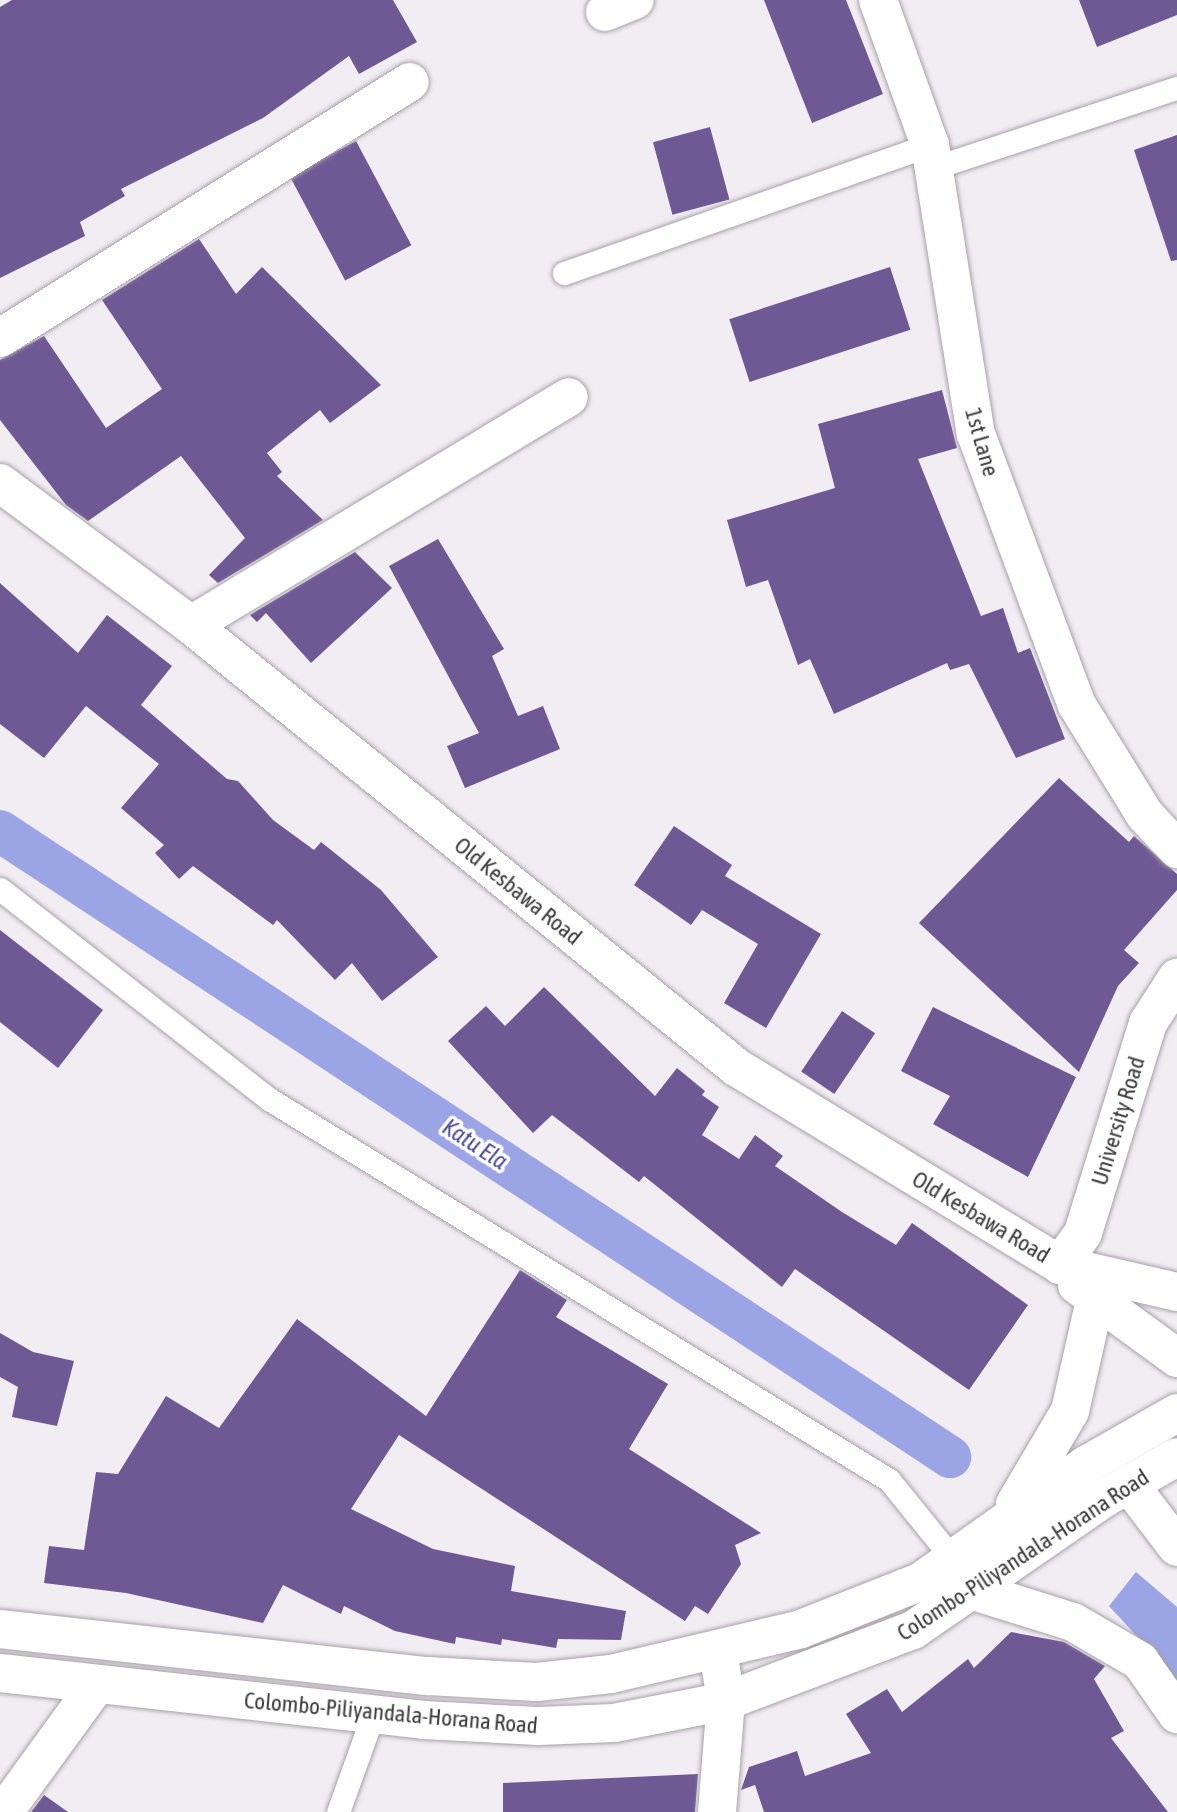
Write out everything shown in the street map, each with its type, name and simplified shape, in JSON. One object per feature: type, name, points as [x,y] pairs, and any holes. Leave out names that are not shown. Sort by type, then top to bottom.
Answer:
[{"type":"main road","name":"1st Lane","points":[[878,0],[932,156],[975,434],[1077,705],[1145,815],[1177,849]]},
{"type":"main road","points":[[0,338],[409,82]]},
{"type":"main road","points":[[191,625],[569,397]]},
{"type":"main road","name":"Old Kesbawa Road","points":[[0,483],[191,625],[736,1067],[1060,1265],[1095,1300],[1177,1358]]},
{"type":"main road","name":"University Road","points":[[1060,1265],[1083,1233],[1148,1023],[1177,978]]},
{"type":"main road","name":"Old Kesbawa Road","points":[[1060,1265],[1177,1292]]},
{"type":"main road","points":[[999,1525],[1051,1451],[1070,1411],[1095,1300]]},
{"type":"main road","name":"Colombo-Piliyandala-Horana Road","points":[[0,1629],[334,1668],[537,1682],[611,1674],[801,1629],[920,1582],[1086,1465],[1177,1413]]},
{"type":"main road","name":"Colombo-Piliyandala-Horana Road","points":[[0,1673],[373,1715],[538,1726],[614,1723],[726,1701],[879,1646],[974,1591],[1129,1483],[1177,1457]]},
{"type":"main road","points":[[1129,1483],[1177,1547]]},
{"type":"main road","points":[[974,1591],[1073,1622],[1140,1661],[1177,1714]]},
{"type":"main road","points":[[716,1812],[726,1701],[718,1650]]},
{"type":"main road","points":[[4,1812],[97,1684]]},
{"type":"lane","points":[[564,273],[932,156],[1177,88]]},
{"type":"lane","points":[[0,889],[269,1099],[889,1480],[953,1559]]},
{"type":"lane","points":[[338,1812],[373,1715]]},
{"type":"water","points":[[1136,1572],[1177,1607],[1177,1691],[1154,1655],[1109,1606]]},
{"type":"building","points":[[12,0],[393,0],[417,42],[359,74],[349,56],[263,118],[121,189],[125,196],[80,222],[85,236],[0,278],[0,7]]},
{"type":"building","points":[[764,0],[846,0],[883,94],[812,123]]},
{"type":"building","points":[[1079,0],[1177,0],[1177,15],[1097,47]]},
{"type":"building","points":[[710,127],[729,199],[672,215],[653,142]]},
{"type":"building","points":[[1177,135],[1177,260],[1171,261],[1134,150]]},
{"type":"building","points":[[356,141],[411,245],[345,280],[290,176]]},
{"type":"building","points":[[199,239],[236,294],[262,267],[381,385],[330,423],[320,410],[267,453],[282,472],[277,476],[323,520],[218,583],[209,575],[245,538],[181,456],[88,521],[66,505],[0,420],[0,360],[44,336],[106,428],[162,389],[102,300]]},
{"type":"building","points":[[890,267],[910,330],[750,382],[729,319]]},
{"type":"building","points":[[942,390],[957,448],[918,459],[981,616],[1003,608],[1018,653],[1030,648],[1065,739],[1016,758],[969,664],[950,670],[947,663],[834,714],[810,659],[798,665],[768,580],[746,587],[727,520],[835,488],[818,424]]},
{"type":"building","points":[[438,539],[504,649],[492,656],[518,716],[543,706],[560,749],[465,788],[447,746],[479,733],[389,566]]},
{"type":"building","points":[[355,552],[392,588],[311,663],[266,613],[257,622],[250,615]]},
{"type":"building","points":[[0,583],[78,653],[107,615],[172,666],[141,705],[227,779],[238,781],[273,820],[314,850],[321,842],[381,890],[438,957],[382,1001],[352,963],[335,980],[277,920],[273,925],[193,866],[179,879],[155,853],[164,845],[121,808],[159,764],[86,706],[44,758],[0,724]]},
{"type":"building","points":[[1059,778],[1129,842],[1134,836],[1177,874],[1177,890],[1124,950],[1139,963],[1118,986],[1079,1072],[919,923]]},
{"type":"building","points":[[674,826],[732,865],[725,876],[821,934],[766,1028],[724,1003],[758,944],[702,910],[691,925],[634,885]]},
{"type":"building","points":[[0,930],[103,1010],[58,1068],[0,1022]]},
{"type":"building","points":[[544,987],[655,1096],[677,1068],[705,1091],[702,1095],[719,1107],[702,1135],[739,1159],[755,1135],[783,1156],[775,1166],[842,1212],[896,1245],[912,1223],[1028,1305],[969,1390],[795,1269],[782,1287],[644,1176],[639,1182],[552,1115],[533,1133],[448,1041],[486,1006],[505,1026]]},
{"type":"building","points":[[933,1007],[1076,1077],[1028,1177],[933,1124],[950,1096],[901,1071]]},
{"type":"building","points":[[842,1011],[875,1033],[834,1094],[801,1072]]},
{"type":"building","points":[[520,1270],[567,1300],[556,1317],[668,1384],[629,1449],[761,1533],[735,1545],[741,1564],[708,1614],[695,1606],[685,1621],[399,1435],[351,1509],[433,1549],[515,1566],[511,1591],[626,1611],[621,1640],[558,1639],[556,1648],[502,1639],[501,1645],[456,1637],[455,1644],[395,1631],[344,1606],[341,1614],[283,1585],[263,1623],[126,1593],[44,1583],[49,1546],[84,1550],[96,1472],[118,1474],[166,1396],[219,1428],[297,1319],[426,1416]]},
{"type":"building","points":[[0,1333],[33,1352],[74,1361],[57,1426],[12,1417],[18,1387],[0,1377]]},
{"type":"building","points":[[1011,1632],[1064,1642],[1105,1666],[1094,1679],[1124,1731],[1111,1738],[1168,1812],[764,1812],[755,1785],[741,1790],[749,1767],[797,1751],[805,1776],[871,1753],[846,1714],[887,1689],[902,1712],[968,1659],[974,1668]]},
{"type":"building","points":[[698,1774],[695,1812],[503,1812],[503,1783]]},
{"type":"building","points":[[44,1795],[68,1812],[31,1812]]},
{"type":"waterway","name":"Katu Ela","points":[[0,831],[950,1457]]}]
